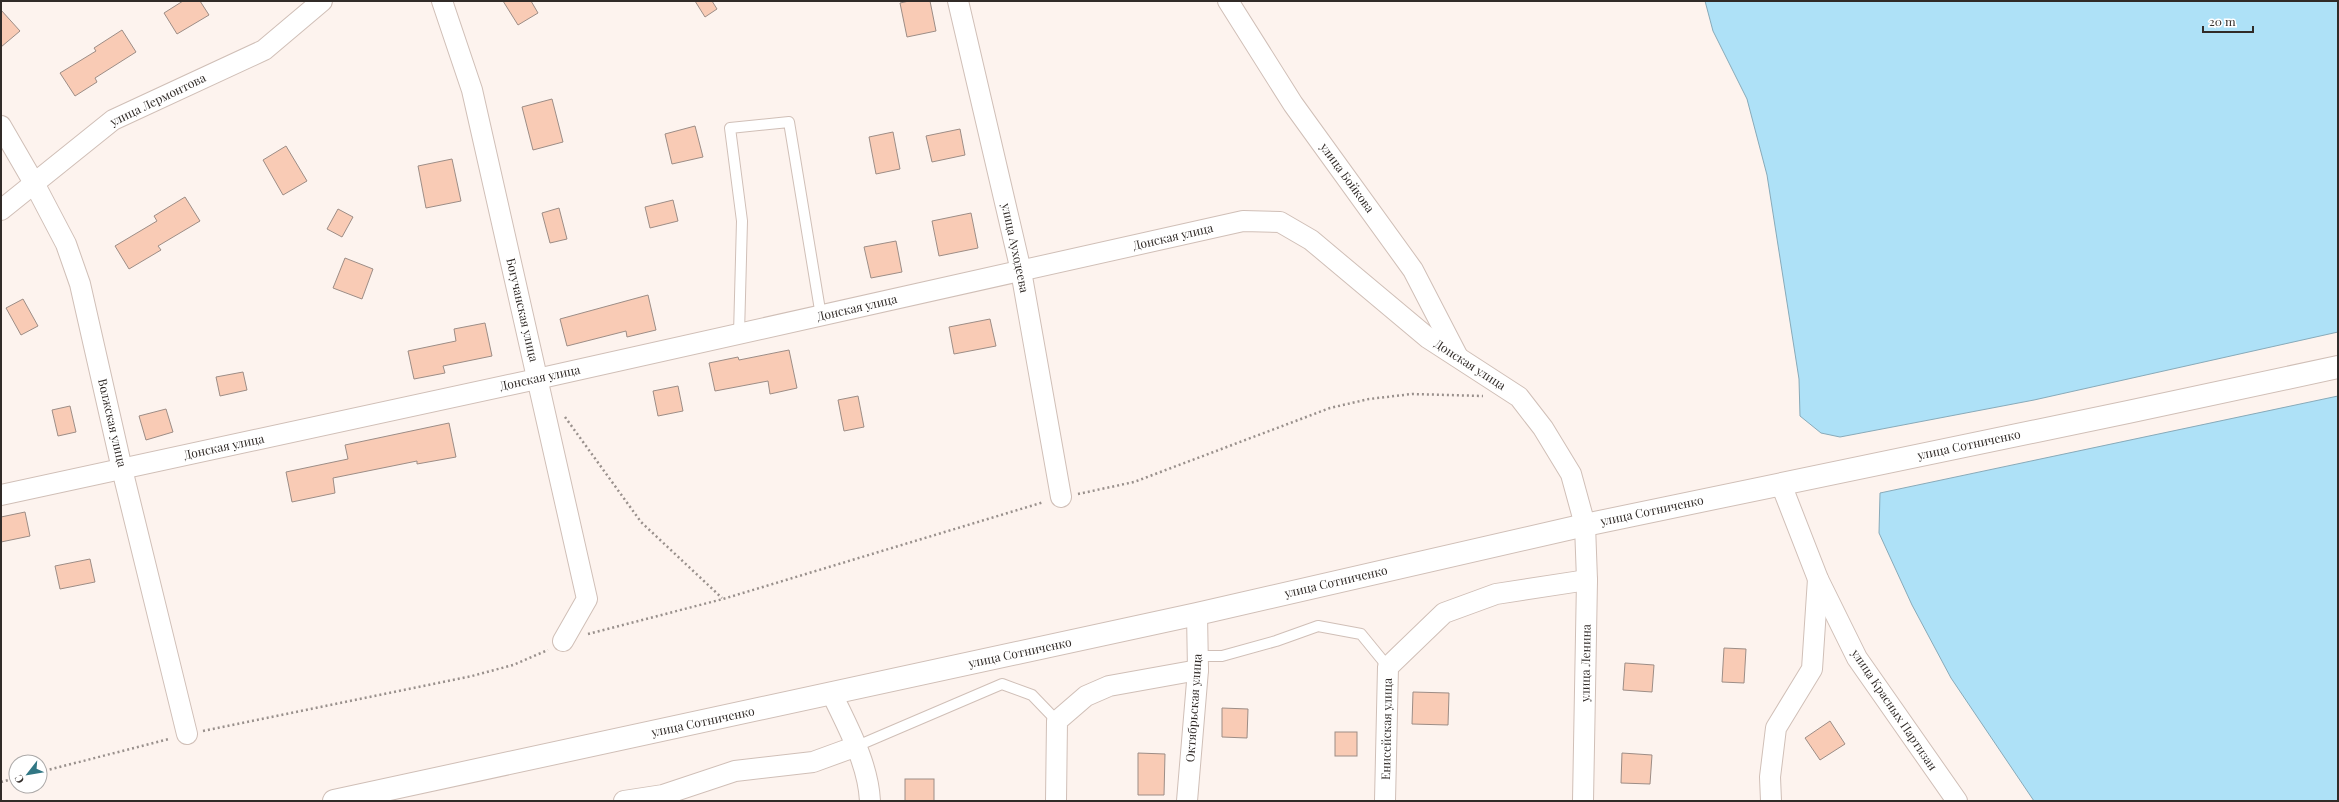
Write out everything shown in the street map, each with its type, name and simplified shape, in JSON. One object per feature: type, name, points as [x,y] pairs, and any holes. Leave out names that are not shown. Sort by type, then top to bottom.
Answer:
[{"type":"main road","name":"улица Сотниченко","points":[[334,801],[1198,614],[1585,525],[2338,367]]},
{"type":"street","name":"улица Лермонтова","points":[[1,210],[113,120],[264,50],[322,1]]},
{"type":"street","name":"Богучанская улица","points":[[442,1],[472,90],[587,599],[563,641]]},
{"type":"street","name":"улица Ауходеева","points":[[958,1],[1021,271],[1061,497]]},
{"type":"street","name":"улица Бойкова","points":[[1228,1],[1293,104],[1413,270],[1459,359]]},
{"type":"street","name":"Волжская улица","points":[[1,126],[34,183],[66,244],[80,284],[122,469],[187,734]]},
{"type":"street","name":"Донская улица","points":[[1,495],[537,379],[1243,221],[1280,222],[1312,240],[1428,338],[1519,397],[1543,428],[1570,474],[1585,525]]},
{"type":"street","name":"улица Красных Партизан","points":[[1781,484],[1818,579],[1857,658],[1957,801]]},
{"type":"street","name":"улица Ленина","points":[[1583,801],[1587,580],[1585,525]]},
{"type":"street","points":[[1771,801],[1770,777],[1776,728],[1812,669],[1818,579]]},
{"type":"street","name":"Енисейская улица","points":[[1385,801],[1388,667],[1444,613],[1496,594],[1587,580]]},
{"type":"street","name":"Октябрьская улица","points":[[1187,801],[1198,663],[1198,614]]},
{"type":"street","points":[[1056,801],[1057,721],[1086,696],[1109,686],[1198,663]]},
{"type":"street","points":[[832,694],[856,746],[869,786],[870,801]]},
{"type":"street","points":[[624,801],[663,798],[735,771],[813,762],[856,746]]},
{"type":"lane","points":[[739,334],[742,221],[730,128],[789,122],[821,316]]},
{"type":"lane","points":[[1198,663],[1276,641],[1318,626],[1361,634],[1388,667]]},
{"type":"lane","points":[[856,746],[1002,684],[1032,695],[1057,721]]},
{"type":"path","points":[[48,770],[187,734],[472,676],[513,665],[563,641],[723,599],[1061,497],[1134,482],[1330,408],[1369,398],[1412,394],[1489,396]]},
{"type":"path","points":[[564,416],[641,522],[723,599]]},
{"type":"water","points":[[1705,1],[2338,1],[2338,332],[2034,400],[1840,437],[1821,433],[1800,416],[1799,379],[1767,175],[1747,99],[1713,31]]},
{"type":"water","points":[[2338,396],[2338,801],[2034,801],[1951,678],[1912,605],[1879,533],[1880,493]]},
{"type":"building","points":[[183,1],[200,1],[209,15],[177,34],[164,13]]},
{"type":"building","points":[[503,1],[531,1],[538,13],[518,25]]},
{"type":"building","points":[[695,1],[712,1],[717,9],[705,17]]},
{"type":"building","points":[[909,1],[930,1],[936,31],[907,37],[900,3]]},
{"type":"building","points":[[1,10],[20,31],[1,47]]},
{"type":"building","points":[[122,30],[136,52],[95,78],[97,82],[75,96],[60,73],[96,51],[94,48]]},
{"type":"building","points":[[552,99],[563,142],[533,150],[522,107]]},
{"type":"building","points":[[695,126],[703,157],[672,164],[665,134]]},
{"type":"building","points":[[960,129],[965,155],[932,162],[926,136]]},
{"type":"building","points":[[893,132],[900,169],[876,174],[869,137]]},
{"type":"building","points":[[286,146],[307,181],[283,195],[263,160]]},
{"type":"building","points":[[452,159],[461,201],[426,208],[418,166]]},
{"type":"building","points":[[185,197],[200,221],[158,246],[161,250],[129,269],[115,246],[157,221],[154,216]]},
{"type":"building","points":[[673,200],[678,221],[650,228],[645,207]]},
{"type":"building","points":[[559,208],[567,239],[550,243],[542,213]]},
{"type":"building","points":[[338,209],[353,217],[342,237],[327,229]]},
{"type":"building","points":[[971,213],[978,248],[939,256],[932,221]]},
{"type":"building","points":[[896,241],[902,272],[871,278],[864,247]]},
{"type":"building","points":[[345,258],[373,269],[362,299],[333,288]]},
{"type":"building","points":[[648,295],[656,330],[627,337],[626,331],[567,346],[560,319]]},
{"type":"building","points":[[23,299],[38,326],[21,335],[6,308]]},
{"type":"building","points":[[990,319],[996,346],[954,354],[949,327]]},
{"type":"building","points":[[485,323],[492,356],[443,366],[445,373],[414,379],[408,351],[456,341],[454,329]]},
{"type":"building","points":[[789,350],[797,388],[770,394],[768,381],[715,391],[709,363],[738,357],[739,360]]},
{"type":"building","points":[[243,372],[247,390],[220,396],[216,377]]},
{"type":"building","points":[[678,386],[683,411],[658,416],[653,391]]},
{"type":"building","points":[[858,396],[864,427],[844,431],[838,400]]},
{"type":"building","points":[[70,406],[76,432],[58,436],[52,410]]},
{"type":"building","points":[[166,409],[173,432],[146,440],[139,416]]},
{"type":"building","points":[[449,423],[456,457],[417,464],[417,461],[333,478],[335,493],[292,502],[286,472],[348,459],[345,445]]},
{"type":"building","points":[[25,512],[30,536],[1,542],[1,517]]},
{"type":"building","points":[[90,559],[95,582],[60,589],[55,566]]},
{"type":"building","points":[[1724,648],[1746,649],[1744,683],[1722,682]]},
{"type":"building","points":[[1625,663],[1654,665],[1652,692],[1623,690]]},
{"type":"building","points":[[1413,692],[1449,693],[1448,725],[1412,724]]},
{"type":"building","points":[[1222,708],[1248,709],[1247,738],[1222,737]]},
{"type":"building","points":[[1830,721],[1845,744],[1820,760],[1805,738]]},
{"type":"building","points":[[1335,732],[1357,732],[1357,756],[1335,756]]},
{"type":"building","points":[[1138,753],[1165,754],[1164,795],[1138,795]]},
{"type":"building","points":[[1622,753],[1652,755],[1650,784],[1621,783]]},
{"type":"building","points":[[905,779],[934,779],[934,801],[905,801]]}]
